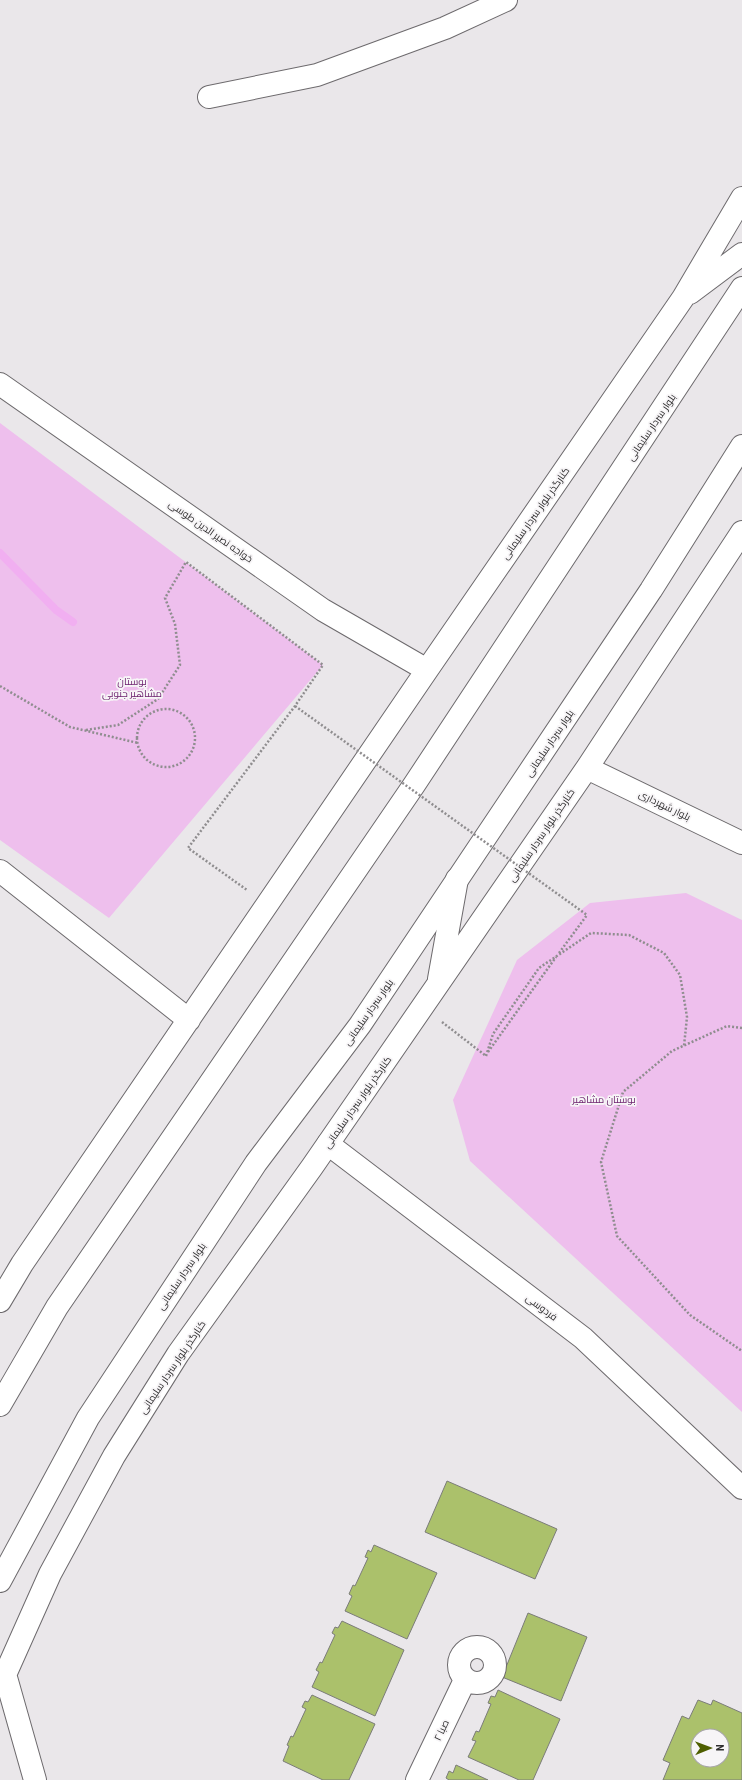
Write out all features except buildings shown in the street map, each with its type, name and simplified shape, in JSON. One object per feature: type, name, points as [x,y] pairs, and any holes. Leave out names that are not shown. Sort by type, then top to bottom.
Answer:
[{"type":"street","points":[[209,97],[317,75],[445,28],[506,0]]},
{"type":"street","name":"کنارگذر بلوار سردار سلیمانی","points":[[0,1302],[22,1264],[683,298],[742,198]]},
{"type":"street","points":[[683,298],[742,254]]},
{"type":"street","name":"بلوار سردار سلیمانی","points":[[0,1405],[57,1307],[414,785],[742,288]]},
{"type":"street","name":"خواجه نصیر الدین طوسی","points":[[0,384],[323,610],[427,670]]},
{"type":"street","name":"بلوار سردار سلیمانی","points":[[0,1581],[88,1418],[256,1163],[360,1025],[651,590],[742,446]]},
{"type":"street","name":"کنارگذر بلوار سردار سلیمانی","points":[[3,1680],[50,1574],[114,1456],[178,1354],[424,1007],[587,768],[742,532]]},
{"type":"street","name":"بلوار شهرداری","points":[[587,768],[742,843]]},
{"type":"street","points":[[0,871],[189,1020]]},
{"type":"street","points":[[438,986],[457,879]]},
{"type":"street","name":"فردوسی","points":[[328,1144],[583,1338],[742,1488]]},
{"type":"street","points":[[3,1680],[35,1780]]},
{"type":"street","name":"صبا ۲","points":[[417,1780],[465,1680]]},
{"type":"path","points":[[86,730],[118,725],[158,699],[180,665],[175,624],[165,598],[186,562],[324,665],[188,848],[267,905]]},
{"type":"path","points":[[0,686],[70,727],[138,743]]},
{"type":"path","points":[[295,706],[587,915],[486,1056]]},
{"type":"path","points":[[169,709],[180,712],[189,720],[194,729],[196,741],[193,752],[186,760],[175,767],[162,768],[151,763],[142,755],[138,743],[138,733],[142,723],[149,715],[159,710],[169,709]]},
{"type":"path","points":[[486,1056],[493,1034],[540,968],[591,933],[629,935],[664,953],[680,975],[687,1017],[684,1046]]},
{"type":"path","points":[[424,1007],[486,1056]]},
{"type":"path","points":[[742,1028],[727,1026],[672,1051],[623,1092],[600,1162],[618,1236],[690,1315],[742,1351]]},
{"type":"green space","name":"بوستان مشاهیر جنوبی","points":[[0,423],[323,665],[109,918],[0,840]]},
{"type":"green space","name":"بوستان مشاهیر","points":[[686,893],[742,920],[742,1412],[470,1161],[453,1100],[517,960],[590,903]]},
{"type":"waterway","points":[[0,553],[56,610],[73,622]]}]
